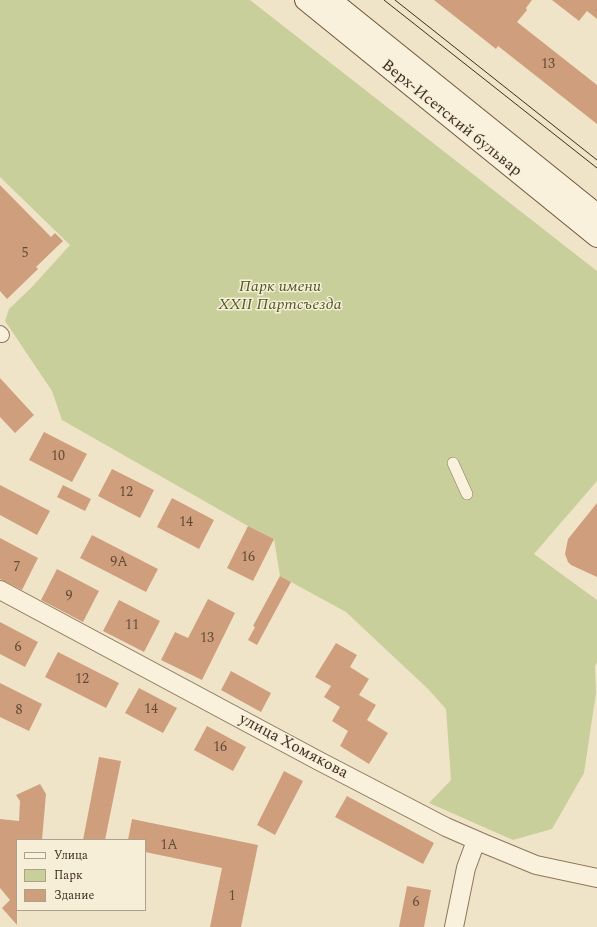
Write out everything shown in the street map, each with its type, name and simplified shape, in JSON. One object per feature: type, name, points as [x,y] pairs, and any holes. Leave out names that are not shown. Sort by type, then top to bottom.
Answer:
[{"type":"main road","name":"Верх-Исетский бульвар","points":[[305,0],[597,237]]},
{"type":"main road","name":"Верх-Исетский бульвар","points":[[331,0],[597,214]]},
{"type":"street","points":[[453,463],[467,494]]},
{"type":"street","name":"улица Хомякова","points":[[0,590],[319,762],[476,841],[536,865],[597,878]]},
{"type":"street","points":[[454,927],[466,868],[476,841]]},
{"type":"green space","name":"Парк имени XXII Партсъезда","points":[[0,0],[250,0],[597,271],[597,481],[534,554],[597,600],[597,662],[595,667],[596,693],[584,773],[552,829],[513,840],[429,803],[451,780],[446,709],[428,689],[346,612],[280,576],[274,539],[248,526],[62,420],[52,391],[5,321],[9,309],[31,288],[70,245],[0,177]]},
{"type":"building","points":[[434,0],[532,0],[526,8],[527,10],[517,22],[597,85],[597,124],[498,46],[496,49]]},
{"type":"building","points":[[552,0],[597,0],[597,19],[587,11],[579,21]]},
{"type":"building","points":[[0,185],[51,237],[55,233],[63,241],[36,267],[38,269],[7,299],[0,291]]},
{"type":"building","points":[[0,378],[34,415],[15,433],[0,417]]},
{"type":"building","points":[[44,432],[87,454],[72,482],[29,460]]},
{"type":"building","points":[[112,469],[154,490],[140,518],[98,496]]},
{"type":"building","points":[[0,485],[50,511],[37,535],[0,515]]},
{"type":"building","points":[[63,485],[91,499],[85,511],[57,497]]},
{"type":"building","points":[[172,498],[214,520],[199,549],[157,527]]},
{"type":"building","points":[[597,503],[597,577],[571,565],[565,554],[568,539]]},
{"type":"building","points":[[248,526],[274,539],[253,581],[227,568]]},
{"type":"building","points":[[92,535],[158,569],[146,592],[80,558]]},
{"type":"building","points":[[0,538],[38,558],[22,590],[0,579]]},
{"type":"building","points":[[57,569],[99,591],[83,622],[41,600]]},
{"type":"building","points":[[280,576],[291,582],[257,645],[248,640],[255,627],[253,626]]},
{"type":"building","points":[[208,599],[235,613],[202,680],[161,660],[175,632],[188,638]]},
{"type":"building","points":[[119,600],[160,621],[144,652],[103,631]]},
{"type":"building","points":[[0,622],[38,642],[25,667],[0,654]]},
{"type":"building","points":[[336,643],[357,655],[350,667],[369,679],[359,695],[376,705],[367,720],[388,733],[369,764],[340,746],[348,731],[332,721],[340,707],[324,697],[331,686],[315,677]]},
{"type":"building","points":[[58,652],[119,683],[106,708],[45,677]]},
{"type":"building","points":[[231,671],[271,693],[261,712],[221,690]]},
{"type":"building","points":[[0,683],[42,704],[29,731],[0,717]]},
{"type":"building","points":[[139,688],[177,708],[163,733],[125,713]]},
{"type":"building","points":[[207,726],[246,747],[233,771],[194,750]]},
{"type":"building","points":[[99,757],[121,761],[105,839],[83,839]]},
{"type":"building","points":[[284,771],[303,781],[275,835],[257,825]]},
{"type":"building","points":[[40,784],[46,794],[42,839],[16,839],[17,925],[2,908],[10,900],[0,888],[0,819],[19,821],[20,801],[16,795]]},
{"type":"building","points":[[347,796],[434,843],[423,864],[335,817]]},
{"type":"building","points":[[132,819],[258,845],[241,927],[210,927],[222,868],[146,852],[146,839],[128,839]]},
{"type":"building","points":[[407,886],[431,890],[424,927],[399,927]]},
{"type":"tram line","points":[[384,0],[597,168]]},
{"type":"tram line","points":[[395,0],[597,160]]}]
